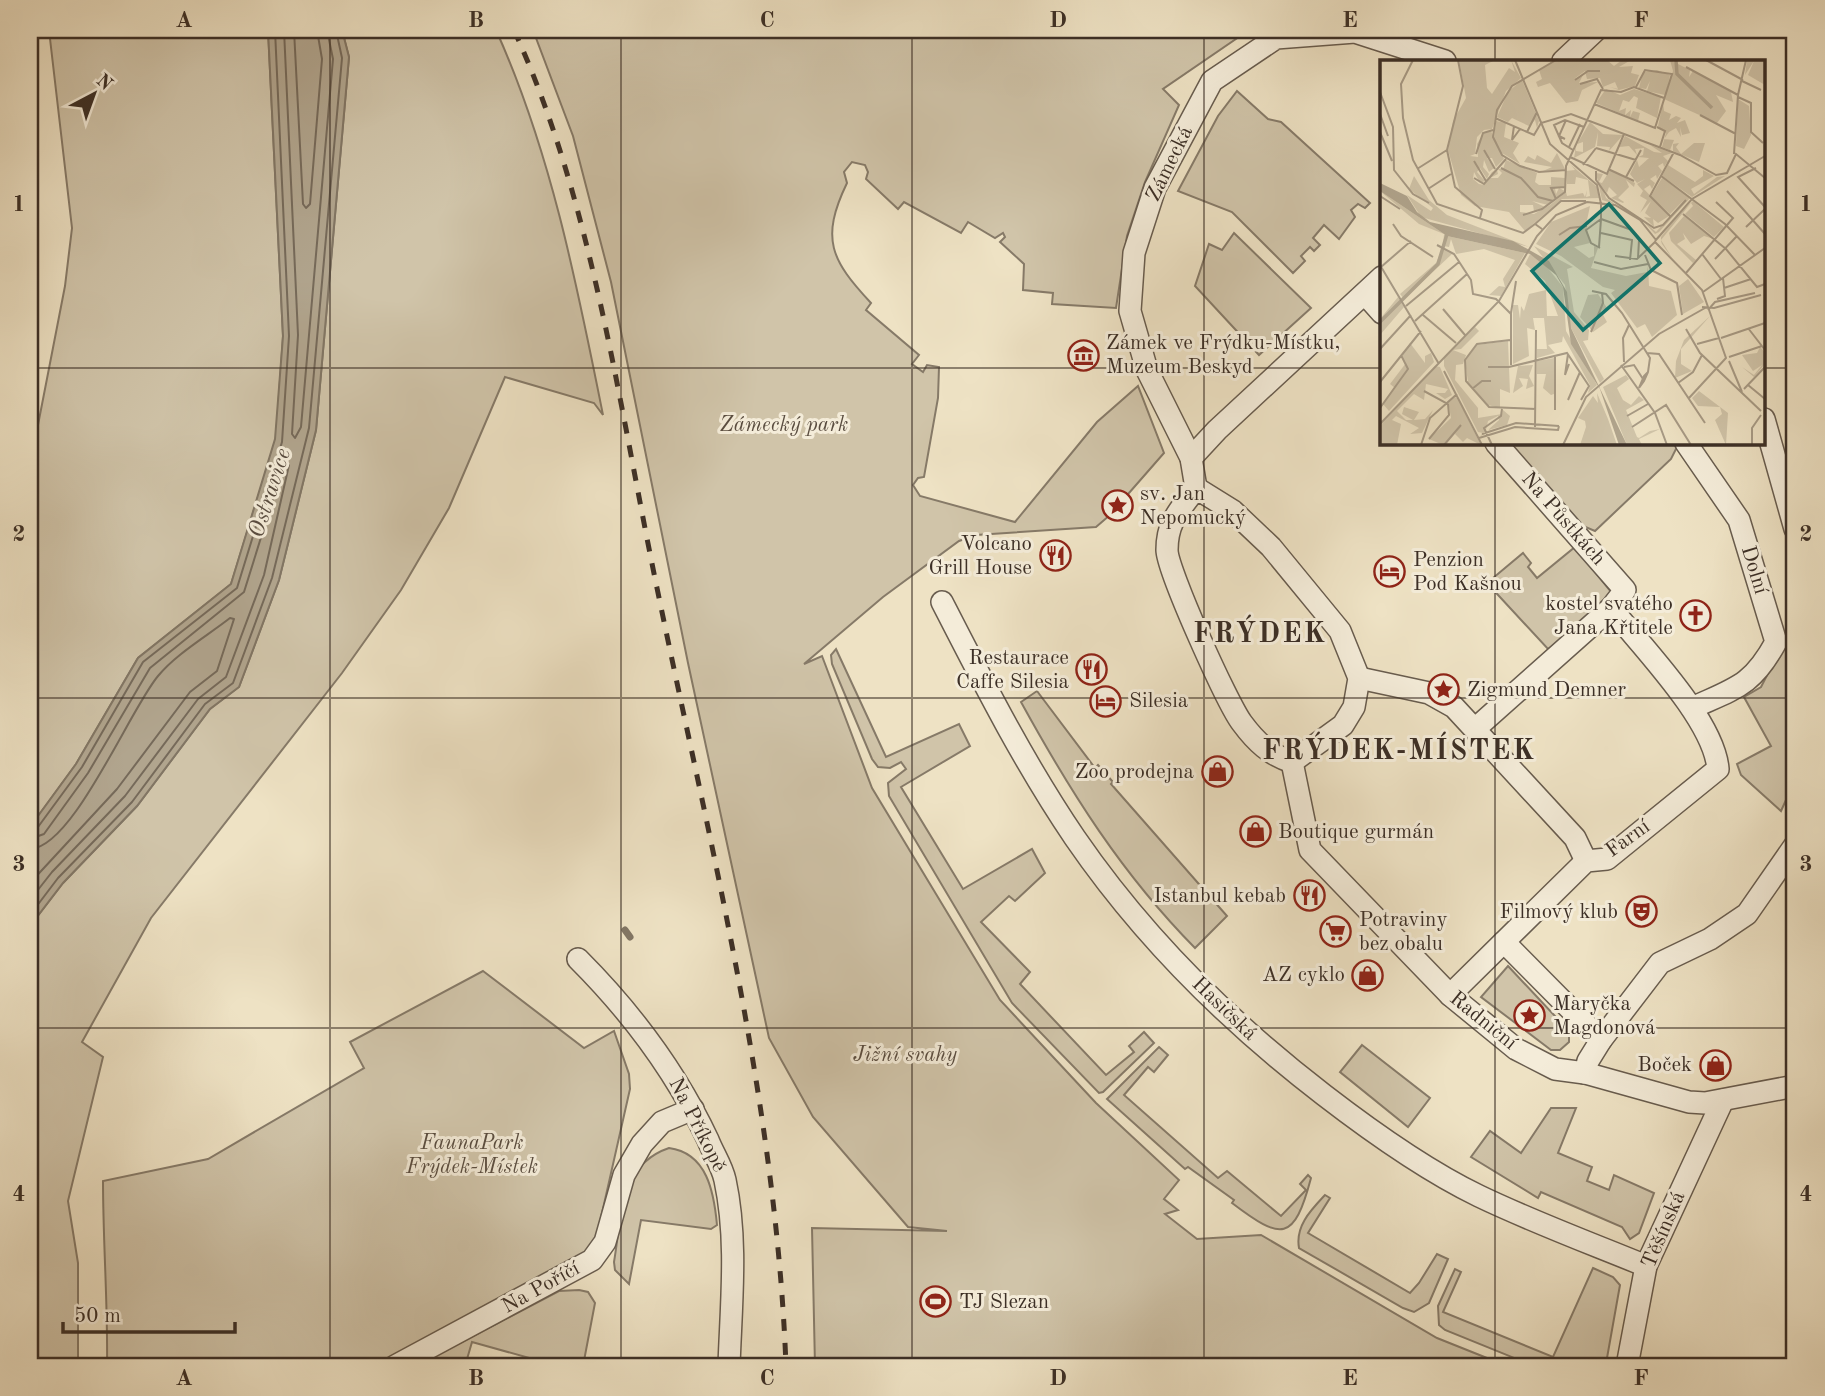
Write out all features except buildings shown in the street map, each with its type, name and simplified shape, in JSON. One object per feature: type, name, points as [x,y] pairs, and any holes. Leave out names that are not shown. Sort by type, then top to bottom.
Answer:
[{"type":"street","points":[[1564,60],[1596,30]]},
{"type":"street","name":"Zámecká","points":[[1196,488],[1191,458],[1147,370],[1130,311],[1134,253],[1155,188],[1212,81],[1273,34],[1355,32],[1442,60]]},
{"type":"street","points":[[1191,458],[1217,430],[1380,280]]},
{"type":"street","points":[[1366,294],[1380,311]]},
{"type":"street","points":[[1766,426],[1795,529]]},
{"type":"street","name":"Na Půstkách","points":[[1497,444],[1625,590],[1611,608]]},
{"type":"street","name":"Dolní","points":[[1687,444],[1739,520],[1776,642],[1763,665],[1746,684],[1692,708]]},
{"type":"street","points":[[1196,488],[1233,511],[1271,547],[1339,631],[1359,678],[1354,707],[1343,725],[1292,762],[1272,755],[1241,722],[1194,624],[1167,553],[1170,523],[1196,488]]},
{"type":"street","name":"Hasičská","points":[[942,603],[991,697],[1075,837],[1158,943],[1223,1011],[1283,1063],[1354,1118],[1478,1196],[1646,1266]]},
{"type":"street","points":[[1476,729],[1611,608],[1692,708]]},
{"type":"street","points":[[1359,678],[1430,693],[1454,707],[1575,838],[1586,861]]},
{"type":"street","name":"Farní","points":[[1450,996],[1586,861],[1607,859],[1718,769],[1717,755],[1692,708]]},
{"type":"street","name":"Radniční","points":[[1292,762],[1310,850],[1450,996],[1517,1049],[1555,1069],[1585,1073],[1671,1099],[1705,1103],[1795,1086]]},
{"type":"street","points":[[1585,1073],[1588,1061],[1601,1040],[1660,963],[1710,939],[1747,914],[1795,845]]},
{"type":"street","points":[[1504,942],[1601,1040]]},
{"type":"street","name":"Na Příkopě","points":[[578,959],[614,995],[651,1042],[693,1109],[724,1177],[733,1242],[729,1366]]},
{"type":"street","name":"Těšínská","points":[[1627,1366],[1646,1266],[1723,1100]]},
{"type":"street","name":"Na Poříčí","points":[[395,1366],[592,1260],[605,1242],[624,1175],[642,1144],[662,1122],[693,1109]]},
{"type":"green space","points":[[49,30],[268,30],[283,336],[276,439],[231,584],[138,658],[76,764],[30,827],[30,466],[65,286],[72,228]]},
{"type":"green space","points":[[342,30],[496,30],[532,123],[547,171],[572,268],[603,415],[594,403],[505,377],[449,508],[401,590],[342,673],[151,918],[82,1042],[103,1057],[68,1201],[78,1263],[78,1366],[30,1366],[30,926],[63,883],[137,806],[210,709],[239,687],[279,580],[316,430],[349,57]]},
{"type":"green space","points":[[533,30],[1249,30],[1163,89],[1179,105],[1145,182],[1127,236],[1116,308],[1052,304],[1053,293],[1023,290],[1024,264],[1000,242],[1005,237],[1003,233],[995,238],[968,222],[961,233],[904,202],[898,209],[866,179],[868,172],[865,165],[852,162],[844,172],[847,183],[834,219],[832,234],[839,261],[871,303],[866,310],[919,355],[912,364],[923,372],[927,365],[939,367],[938,398],[924,477],[918,478],[913,485],[920,496],[1015,522],[1097,422],[1138,386],[1164,453],[1122,501],[1113,503],[1110,515],[1096,527],[976,535],[959,541],[883,597],[804,664],[822,656],[872,788],[1000,1000],[1096,1103],[1179,1180],[1164,1199],[1178,1210],[1165,1214],[1197,1239],[1261,1235],[1437,1338],[1507,1366],[815,1366],[812,1228],[947,1231],[908,1227],[813,1117],[769,1038],[688,663],[611,282],[573,136]]},
{"type":"green space","points":[[1237,91],[1268,119],[1281,122],[1370,203],[1365,208],[1358,204],[1351,210],[1355,217],[1339,239],[1324,225],[1313,238],[1320,245],[1314,251],[1310,247],[1301,256],[1305,261],[1293,273],[1232,212],[1178,191],[1218,116]]},
{"type":"green space","points":[[1234,233],[1311,308],[1259,355],[1195,286],[1209,244],[1222,250]]},
{"type":"green space","points":[[1509,444],[1678,444],[1671,459],[1595,531],[1583,526]]},
{"type":"green space","points":[[1575,547],[1612,593],[1581,626],[1548,649],[1487,583],[1523,553],[1531,563],[1528,567],[1537,578]]},
{"type":"green space","points":[[1795,642],[1795,780],[1781,811],[1741,775],[1737,764],[1771,746],[1744,697],[1761,687],[1781,648]]},
{"type":"green space","points":[[836,649],[886,757],[959,724],[970,746],[901,787],[963,889],[1032,849],[1045,873],[1015,901],[1009,896],[981,922],[1030,972],[1020,984],[1106,1075],[1134,1052],[1129,1046],[1144,1032],[1154,1043],[1103,1092],[1099,1093],[1012,1003],[889,796],[888,783],[906,769],[901,762],[890,768],[878,767],[872,759],[832,664],[831,655]]},
{"type":"green space","points":[[1037,691],[1095,768],[1098,765],[1113,782],[1111,784],[1227,916],[1195,948],[1121,862],[1059,768],[1021,702]]},
{"type":"green space","points":[[1508,966],[1569,1031],[1569,1042],[1560,1050],[1551,1050],[1481,997]]},
{"type":"green space","name":"FaunaPark Frýdek-Místek","points":[[483,971],[584,1048],[614,1031],[629,1074],[630,1089],[595,1244],[586,1253],[374,1366],[107,1366],[103,1181],[208,1159],[364,1068],[350,1042]]},
{"type":"green space","points":[[1362,1045],[1430,1098],[1408,1127],[1340,1072]]},
{"type":"green space","points":[[1159,1047],[1168,1055],[1154,1072],[1148,1067],[1124,1095],[1218,1178],[1227,1171],[1281,1216],[1306,1190],[1300,1184],[1308,1175],[1311,1178],[1305,1199],[1292,1224],[1284,1229],[1274,1229],[1249,1215],[1232,1203],[1234,1200],[1188,1167],[1185,1169],[1107,1099]]},
{"type":"green space","points":[[1551,1108],[1576,1108],[1558,1153],[1592,1167],[1587,1181],[1609,1190],[1614,1175],[1654,1193],[1639,1233],[1630,1239],[1622,1227],[1541,1192],[1538,1198],[1471,1157],[1490,1131],[1521,1153]]},
{"type":"green space","points":[[669,1148],[682,1151],[700,1166],[711,1187],[717,1225],[711,1229],[641,1220],[629,1284],[615,1270],[614,1262],[626,1194],[640,1167]]},
{"type":"green space","points":[[1325,1195],[1330,1198],[1308,1233],[1410,1293],[1437,1254],[1448,1259],[1429,1303],[1414,1312],[1403,1308],[1299,1248],[1302,1226]]},
{"type":"green space","points":[[1593,1268],[1613,1277],[1620,1285],[1607,1358],[1599,1366],[1534,1366],[1445,1330],[1439,1325],[1438,1306],[1455,1269],[1461,1272],[1443,1312],[1553,1357]]},
{"type":"green space","points":[[559,1291],[588,1292],[595,1303],[583,1366],[558,1366],[472,1342],[465,1366],[416,1366]]},
{"type":"water","name":"Ostravice","points":[[268,30],[342,30],[349,57],[316,430],[279,580],[239,687],[210,709],[137,806],[63,883],[30,926],[30,827],[76,764],[138,658],[231,584],[275,439],[283,336]]},
{"type":"waterway","points":[[625,930],[630,937]]},
{"type":"railway","points":[[514,30],[541,95],[584,233],[616,376],[657,588],[738,975],[769,1170],[780,1268],[786,1366]]},
{"type":"place","name":"Zámek ve Frýdku-Místku, Muzeum Beskyd","points":[[1083,355]]},
{"type":"place","name":"sv. Jan Nepomucký","points":[[1117,506]]},
{"type":"place","name":"Volcano Grill House","points":[[1055,556]]},
{"type":"place","name":"Penzion Pod Kašnou","points":[[1390,572]]},
{"type":"place","name":"kostel svatého Jana Křtitele","points":[[1696,616]]},
{"type":"place","name":"Restaurace Caffe Silesia","points":[[1092,670]]},
{"type":"place","name":"Zigmund Demner","points":[[1444,690]]},
{"type":"place","name":"Silesia","points":[[1106,701]]},
{"type":"place","name":"Zoo prodejna","points":[[1217,772]]},
{"type":"place","name":"Boutique gurmán","points":[[1255,832]]},
{"type":"place","name":"Istanbul kebab","points":[[1309,896]]},
{"type":"place","name":"Filmový klub","points":[[1641,912]]},
{"type":"place","name":"Potraviny bez obalu","points":[[1336,932]]},
{"type":"place","name":"AZ cyklo","points":[[1368,975]]},
{"type":"place","name":"Maryčka Magdonová","points":[[1530,1016]]},
{"type":"place","name":"Boček","points":[[1715,1065]]},
{"type":"place","name":"TJ Slezan","points":[[936,1302]]},
{"type":"district","name":"FRÝDEK","points":[[1260,635]]},
{"type":"district","name":"FRÝDEK-MÍSTEK","points":[[1399,752]]},
{"type":"park label","name":"Zámecký park","points":[[784,425]]},
{"type":"park label","name":"Jižní svahy","points":[[905,1055]]}]
